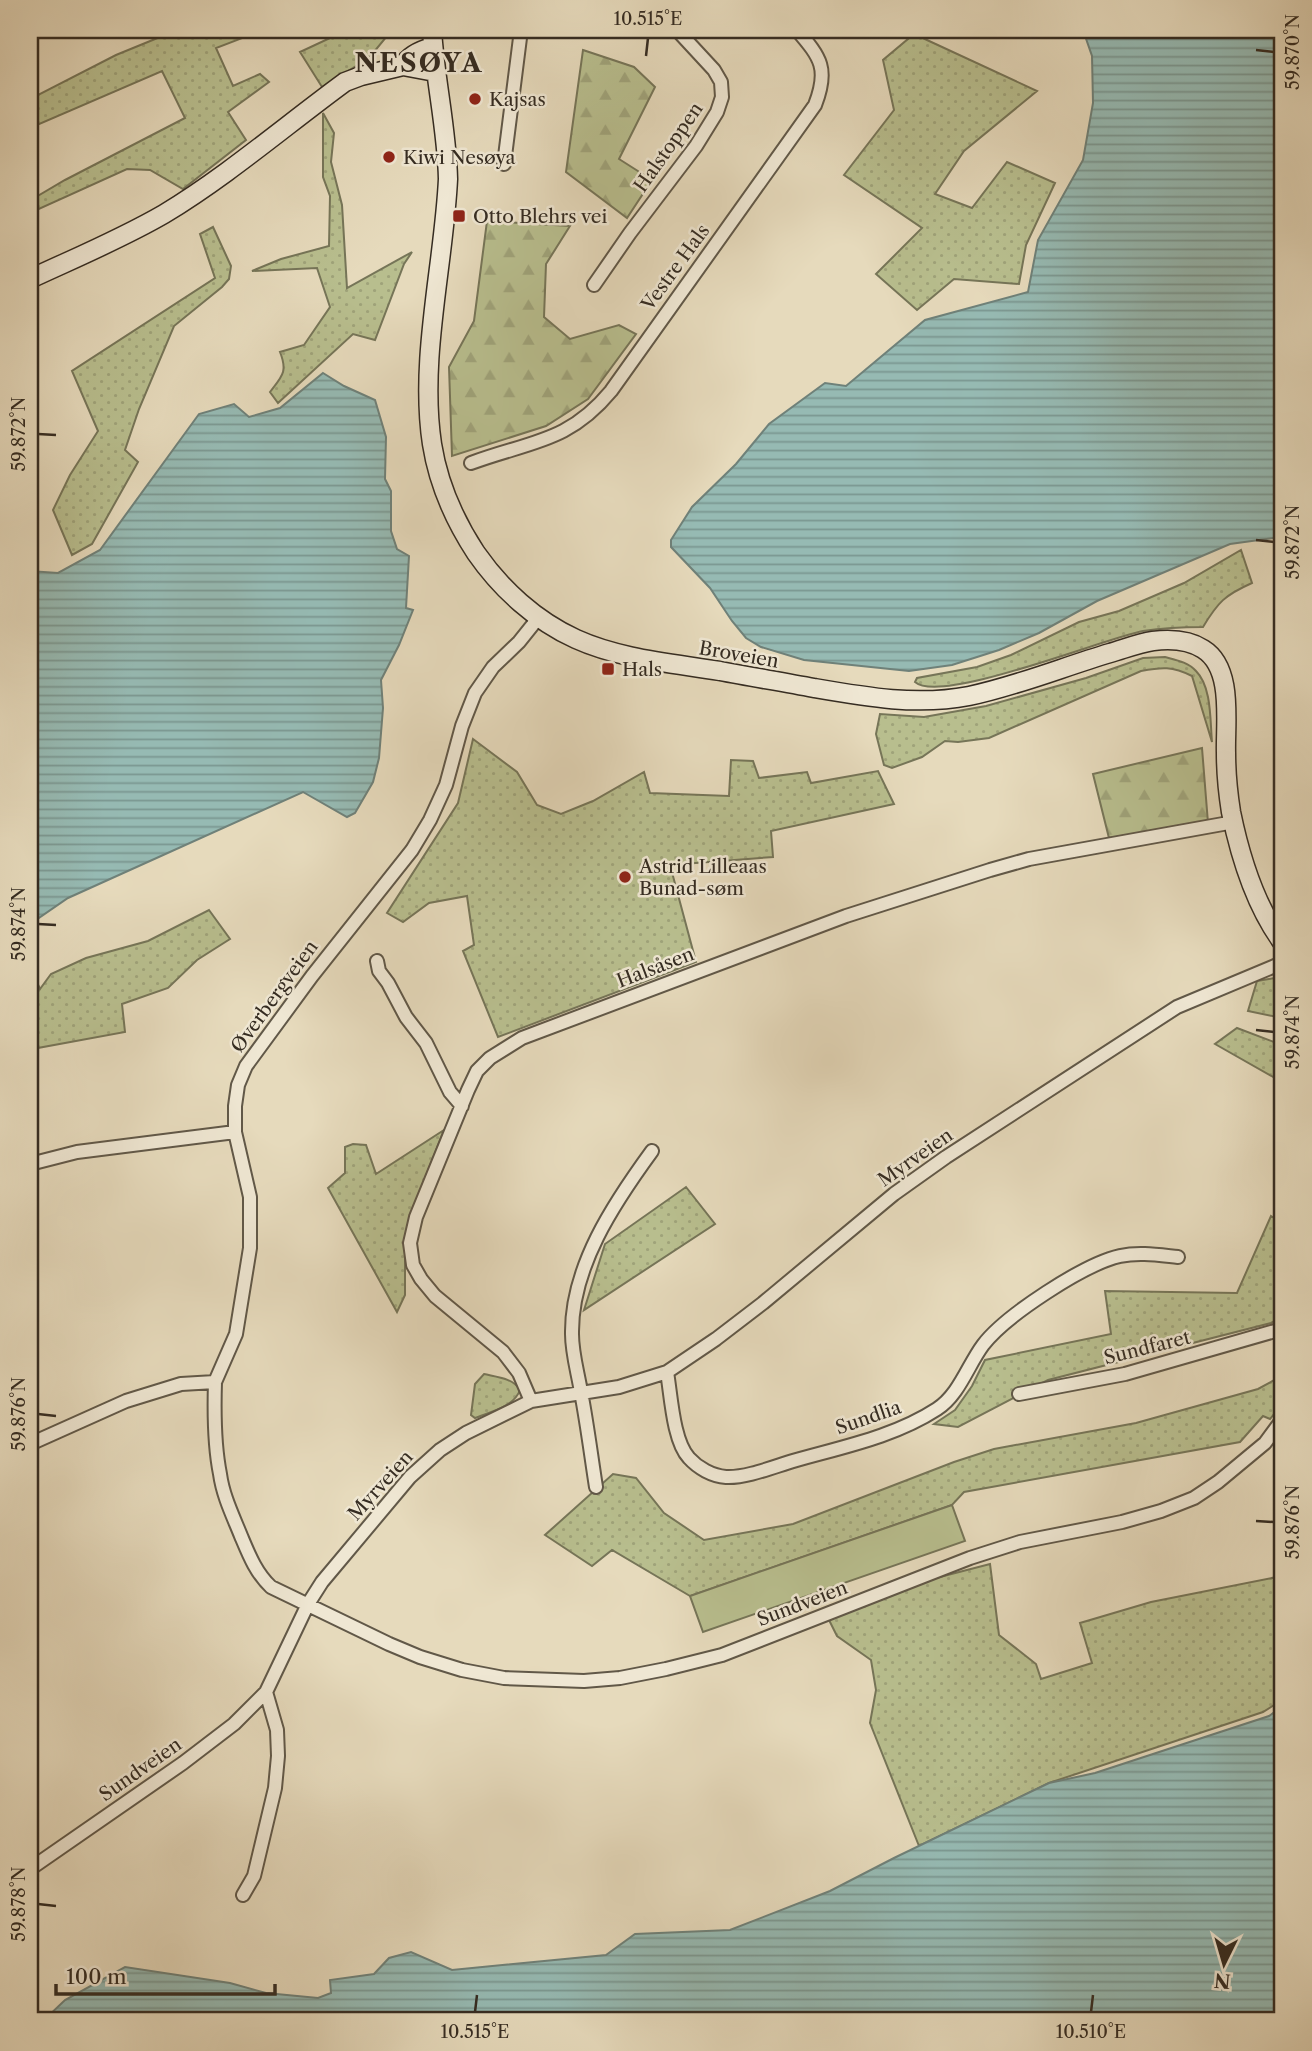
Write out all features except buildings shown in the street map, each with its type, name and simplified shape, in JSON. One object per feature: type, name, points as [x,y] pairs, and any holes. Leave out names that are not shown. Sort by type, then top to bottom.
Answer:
[{"type":"street","points":[[504,164],[521,30]]},
{"type":"street","name":"Halstoppen","points":[[594,285],[695,146],[717,112],[722,97],[721,82],[714,70],[677,30]]},
{"type":"street","name":"Vestre Hals","points":[[471,463],[547,440],[571,428],[597,408],[611,391],[815,105],[823,78],[822,65],[815,51],[797,30]]},
{"type":"street","points":[[402,66],[433,39]]},
{"type":"street","name":"Broveien","points":[[433,39],[448,179],[430,369],[429,403],[434,454],[445,494],[472,546],[502,585],[539,617],[580,641],[638,657],[871,698],[894,700],[966,696],[1008,686],[1147,642],[1186,642],[1204,649],[1212,657],[1224,685],[1226,767],[1234,822],[1249,877],[1282,942]]},
{"type":"street","points":[[30,279],[164,213],[200,190],[345,82],[402,66],[435,72]]},
{"type":"street","name":"Øverbergveien","points":[[215,1382],[236,1334],[250,1248],[250,1197],[235,1132],[238,1085],[246,1066],[312,976],[412,850],[446,785],[462,726],[475,693],[493,667],[519,642],[539,617]]},
{"type":"street","name":"Halsåsen","points":[[531,1401],[519,1373],[503,1352],[435,1296],[421,1279],[413,1265],[410,1243],[416,1217],[461,1106],[477,1071],[491,1058],[522,1038],[846,916],[990,870],[1029,859],[1234,822]]},
{"type":"street","points":[[377,961],[379,971],[406,1017],[426,1043],[450,1091],[461,1106]]},
{"type":"street","name":"Myrveien","points":[[308,1604],[322,1582],[410,1477],[440,1450],[531,1401],[619,1387],[667,1371],[754,1310],[894,1194],[946,1157],[1177,1007],[1282,963]]},
{"type":"street","points":[[30,1164],[77,1152],[235,1132]]},
{"type":"street","points":[[596,1487],[572,1335],[579,1287],[598,1236],[631,1179],[652,1151]]},
{"type":"street","name":"Sundlia","points":[[667,1371],[676,1430],[687,1457],[704,1471],[725,1477],[756,1472],[895,1431],[939,1408],[952,1395],[993,1331],[1088,1267],[1123,1255],[1178,1257]]},
{"type":"street","name":"Sundfaret","points":[[1019,1394],[1125,1374],[1282,1329]]},
{"type":"street","points":[[30,1444],[126,1401],[181,1384],[215,1382]]},
{"type":"street","name":"Sundveien","points":[[215,1382],[220,1476],[251,1561],[271,1587],[389,1644],[462,1670],[503,1678],[584,1681],[620,1678],[722,1655],[970,1558],[1020,1542],[1161,1511],[1194,1497],[1218,1482],[1265,1443],[1282,1419]]},
{"type":"street","name":"Sundveien","points":[[30,1869],[183,1763],[234,1724],[266,1692],[308,1604]]},
{"type":"street","points":[[243,1895],[254,1876],[275,1788],[277,1730],[266,1692]]},
{"type":"green space","points":[[160,30],[295,32],[258,32],[216,48],[233,86],[260,74],[269,82],[228,112],[246,140],[183,189],[150,170],[127,169],[30,213],[30,203],[36,197],[185,118],[162,71],[30,128],[30,99],[116,55],[160,37]]},
{"type":"green space","points":[[347,30],[392,30],[369,58],[322,87],[300,52]]},
{"type":"green space","points":[[914,34],[1037,91],[964,151],[935,194],[972,208],[1007,162],[1055,183],[1026,245],[1019,284],[954,279],[917,310],[876,274],[922,228],[844,175],[894,110],[883,60]]},
{"type":"green space","points":[[583,50],[634,67],[655,87],[619,159],[652,180],[627,218],[566,172]]},
{"type":"green space","points":[[323,113],[334,133],[331,162],[342,205],[347,288],[412,252],[404,264],[375,340],[353,334],[278,403],[270,392],[284,369],[280,352],[304,345],[330,307],[317,268],[252,271],[281,259],[329,246],[330,196],[323,177]]},
{"type":"green space","points":[[487,221],[570,226],[546,264],[544,317],[570,339],[619,325],[636,334],[588,399],[546,426],[452,456],[449,367],[474,321]]},
{"type":"green space","points":[[213,227],[231,266],[229,279],[174,326],[125,450],[138,462],[92,544],[72,555],[53,510],[70,475],[98,431],[72,371],[215,278],[200,234]]},
{"type":"green space","points":[[1241,550],[1252,583],[1223,600],[1203,627],[1143,631],[1024,668],[956,685],[931,687],[915,682],[917,678],[977,667],[1011,655],[1079,622],[1119,611],[1184,583]]},
{"type":"green space","points":[[1165,657],[1189,665],[1201,678],[1209,705],[1212,742],[1192,676],[1179,670],[1161,668],[1141,671],[989,738],[945,741],[922,757],[892,768],[884,765],[876,734],[880,714],[924,717],[986,706],[1086,678],[1143,658]]},
{"type":"green space","points":[[473,739],[517,772],[537,805],[561,814],[593,801],[644,772],[650,793],[729,796],[731,760],[753,761],[759,778],[807,772],[811,783],[878,771],[894,804],[771,831],[773,857],[670,865],[696,962],[498,1037],[463,951],[474,945],[467,896],[429,903],[403,922],[387,913],[458,803]]},
{"type":"green space","points":[[1202,748],[1208,823],[1109,838],[1093,774]]},
{"type":"green space","points":[[209,910],[230,939],[197,960],[168,988],[122,1004],[125,1032],[38,1048],[30,1055],[30,971],[40,989],[51,974],[86,958],[148,941]]},
{"type":"green space","points":[[1282,979],[1282,1018],[1248,1011],[1257,981]]},
{"type":"green space","points":[[1237,1028],[1282,1045],[1282,1082],[1215,1044]]},
{"type":"green space","points":[[444,1130],[410,1216],[405,1245],[405,1295],[397,1312],[328,1188],[345,1173],[345,1147],[353,1144],[366,1145],[376,1174]]},
{"type":"green space","points":[[686,1187],[715,1224],[584,1310],[605,1244]]},
{"type":"green space","points":[[1271,1216],[1282,1223],[1282,1317],[1271,1323],[1048,1380],[958,1427],[934,1424],[955,1410],[972,1386],[985,1360],[1111,1334],[1105,1291],[1237,1293]]},
{"type":"green space","points":[[1282,1373],[1282,1404],[1270,1419],[1263,1416],[1240,1442],[964,1492],[952,1505],[690,1596],[612,1550],[592,1566],[545,1535],[613,1474],[636,1478],[664,1513],[704,1540],[793,1524],[994,1449],[1136,1423],[1258,1389]]},
{"type":"green space","points":[[484,1374],[509,1380],[520,1390],[507,1405],[475,1418],[471,1415],[475,1384]]},
{"type":"green space","points":[[952,1505],[965,1541],[703,1632],[690,1596]]},
{"type":"green space","points":[[990,1564],[999,1635],[1036,1664],[1041,1679],[1092,1663],[1080,1623],[1151,1602],[1282,1576],[1282,1700],[1263,1712],[1049,1783],[919,1846],[870,1723],[876,1690],[871,1660],[837,1636],[829,1620],[909,1585]]},
{"type":"water","points":[[1083,30],[1282,30],[1282,537],[1230,544],[1097,601],[1039,633],[999,650],[952,665],[909,671],[804,660],[761,647],[746,638],[710,588],[671,547],[671,540],[692,507],[736,464],[769,424],[825,383],[846,386],[925,320],[1028,292],[1038,240],[1083,160],[1093,103],[1092,56]]},
{"type":"water","points":[[323,373],[375,400],[386,437],[385,479],[391,491],[391,531],[397,549],[409,556],[406,608],[413,610],[381,680],[383,708],[379,758],[373,782],[355,813],[347,817],[303,792],[68,898],[30,924],[30,571],[58,573],[100,550],[199,414],[234,404],[249,417],[280,408]]},
{"type":"water","points":[[1282,1707],[1282,2021],[43,2021],[65,2000],[125,1967],[230,1983],[266,1993],[318,1998],[331,1993],[330,1980],[374,1974],[389,1958],[411,1952],[452,1970],[606,1955],[635,1934],[730,1930],[830,1891],[1049,1783],[1095,1773],[1269,1716]]},
{"type":"place","name":"Kajsas","points":[[475,99]]},
{"type":"place","name":"Kiwi Nesøya","points":[[389,157]]},
{"type":"place","name":"Otto Blehrs vei","points":[[459,216]]},
{"type":"place","name":"Hals","points":[[608,669]]},
{"type":"place","name":"Astrid Lilleaas Bunad-søm","points":[[625,877]]},
{"type":"district","name":"NESØYA","points":[[419,63]]}]
